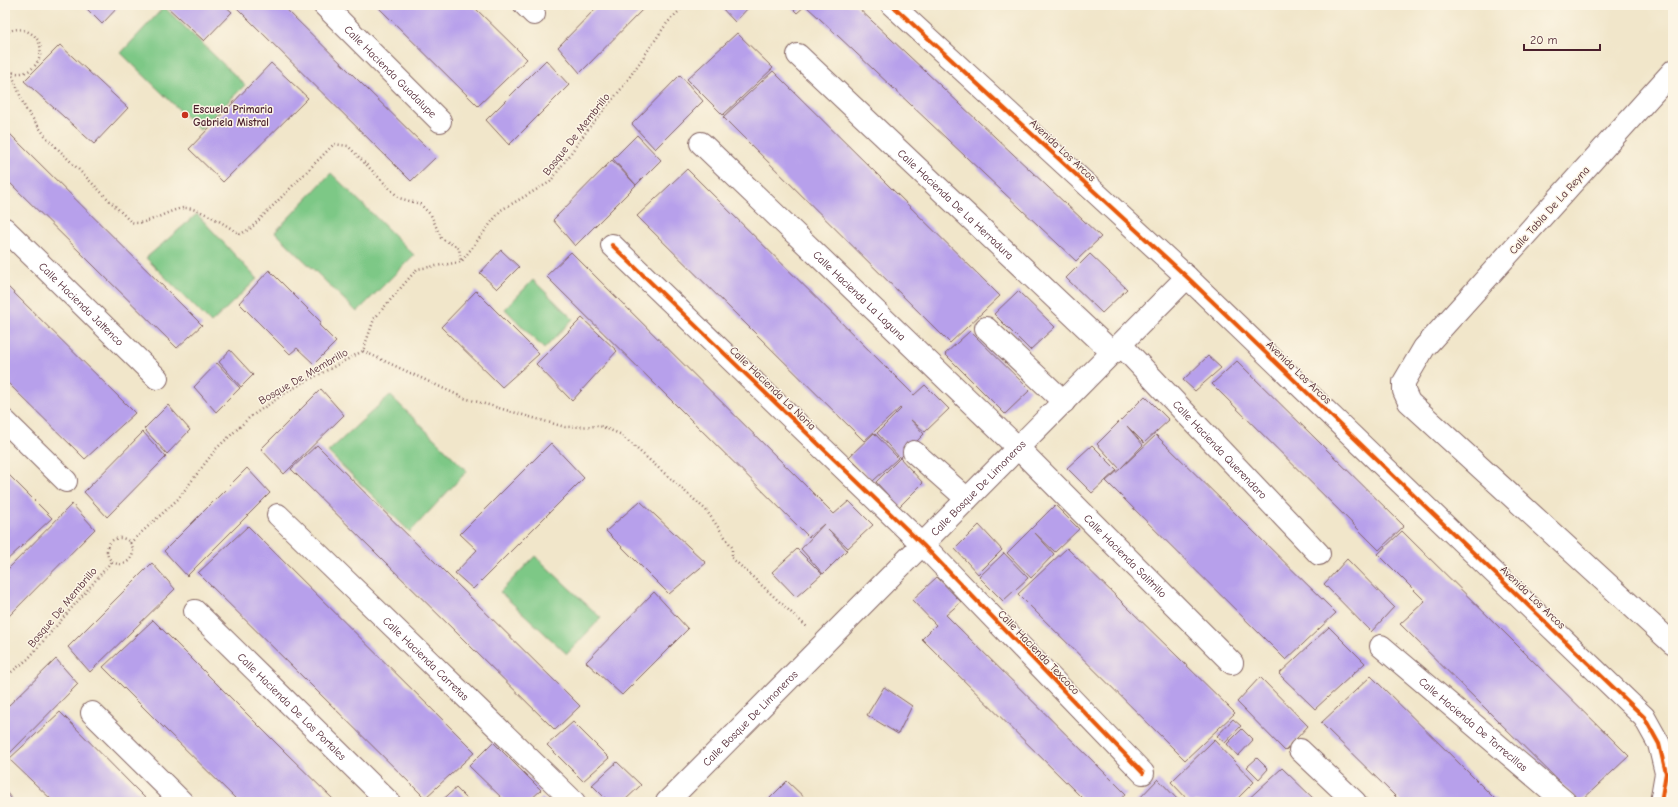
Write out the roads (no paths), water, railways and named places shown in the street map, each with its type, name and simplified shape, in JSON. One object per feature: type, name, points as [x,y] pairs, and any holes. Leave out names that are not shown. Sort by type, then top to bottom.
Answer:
[{"type":"street","name":"Calle Hacienda Guadalupe","points":[[324,5],[440,121]]},
{"type":"street","name":"Avenida Los Arcos","points":[[892,5],[1187,277],[1644,717],[1659,744],[1666,773],[1661,802]]},
{"type":"street","name":"Calle Hacienda De La Herradura","points":[[798,55],[1117,349]]},
{"type":"street","name":"Calle Tabla De La Reyna","points":[[1673,71],[1424,348],[1404,382],[1404,391],[1409,402],[1673,644]]},
{"type":"street","name":"Calle Hacienda La Laguna","points":[[701,143],[1018,448]]},
{"type":"street","name":"Calle Hacienda Jaltenco","points":[[5,229],[157,378]]},
{"type":"street","name":"Calle Hacienda La Noria","points":[[612,245],[923,545]]},
{"type":"street","name":"Calle Bosque De Limoneros","points":[[667,802],[968,500],[1187,277]]},
{"type":"street","points":[[986,328],[1064,402]]},
{"type":"street","name":"Calle Hacienda Querendaro","points":[[1117,349],[1319,554]]},
{"type":"street","points":[[5,421],[66,481]]},
{"type":"street","name":"Calle Hacienda Salitrillo","points":[[1018,448],[1232,663]]},
{"type":"street","points":[[914,452],[968,500]]},
{"type":"street","name":"Calle Hacienda Carretas","points":[[278,515],[574,802]]},
{"type":"street","name":"Calle Hacienda Texcoco","points":[[923,545],[1143,773]]},
{"type":"street","name":"Calle Hacienda De Los Portales","points":[[195,611],[389,802]]},
{"type":"street","name":"Calle Hacienda De Torrecillas","points":[[1381,646],[1565,802]]},
{"type":"street","points":[[92,713],[182,802]]},
{"type":"street","points":[[1300,750],[1354,802]]},
{"type":"place","name":"Escuela Primaria Gabriela Mistral","points":[[185,115]]}]
